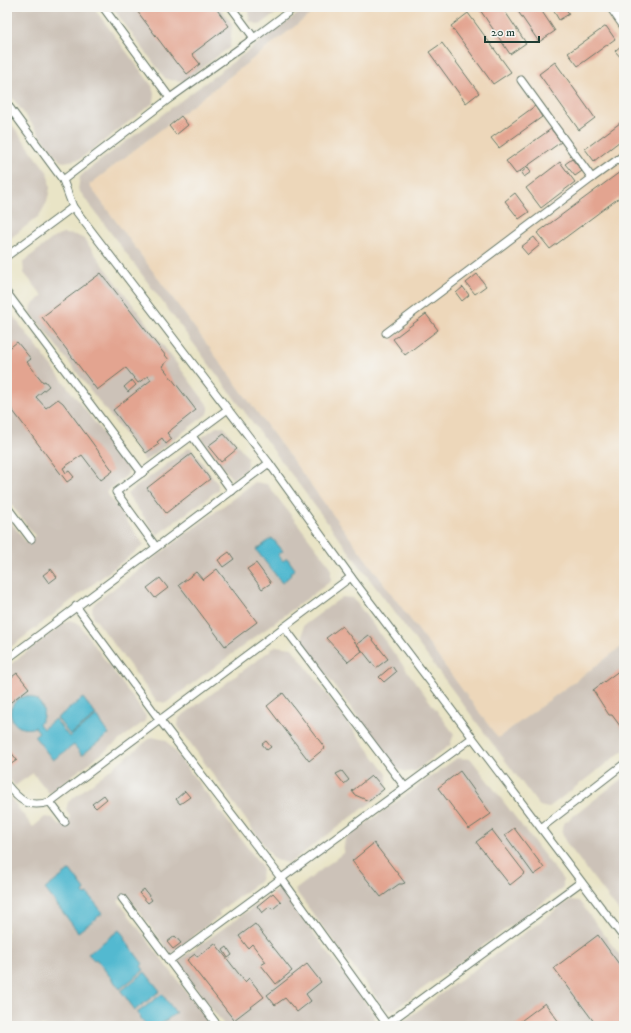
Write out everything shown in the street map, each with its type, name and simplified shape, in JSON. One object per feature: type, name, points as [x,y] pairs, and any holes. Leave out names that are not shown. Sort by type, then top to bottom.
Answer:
[{"type":"lane","points":[[103,7],[170,98]]},
{"type":"lane","points":[[231,7],[254,38]]},
{"type":"lane","points":[[63,180],[170,98],[295,7]]},
{"type":"lane","points":[[610,7],[624,27]]},
{"type":"lane","points":[[521,80],[592,178]]},
{"type":"lane","points":[[7,104],[63,180],[73,207],[269,463],[351,577],[624,938]]},
{"type":"lane","points":[[386,333],[624,155]]},
{"type":"lane","points":[[7,256],[73,207]]},
{"type":"lane","points":[[7,293],[142,472]]},
{"type":"lane","points":[[156,547],[116,492],[228,409]]},
{"type":"lane","points":[[192,436],[232,490]]},
{"type":"lane","points":[[7,659],[269,463]]},
{"type":"lane","points":[[7,507],[31,538]]},
{"type":"lane","points":[[7,785],[20,799],[30,804],[50,802],[159,719],[351,577]]},
{"type":"lane","points":[[76,606],[159,719],[281,878],[386,1025],[581,882]]},
{"type":"lane","points":[[284,627],[405,788]]},
{"type":"lane","points":[[169,961],[472,738]]},
{"type":"lane","points":[[541,828],[624,764]]},
{"type":"lane","points":[[50,802],[65,822]]},
{"type":"lane","points":[[122,898],[218,1026]]},
{"type":"shaded area","points":[[7,7],[93,7],[152,86],[155,96],[153,103],[80,159],[64,162],[60,161],[7,91]]},
{"type":"shaded area","points":[[112,7],[219,7],[232,24],[230,47],[184,81],[170,80],[165,78]]},
{"type":"shaded area","points":[[246,7],[285,7],[260,25],[249,21],[249,11]]},
{"type":"shaded area","points":[[307,7],[320,7],[89,185],[498,738],[624,645],[624,750],[548,808],[540,806],[537,803],[78,189],[80,177],[85,172]]},
{"type":"shaded area","points":[[320,7],[624,7],[624,645],[498,738],[89,185]]},
{"type":"shaded area","points":[[7,118],[48,173],[50,188],[47,202],[39,216],[7,241]]},
{"type":"shaded area","points":[[63,234],[76,235],[84,239],[209,407],[207,414],[145,461],[31,313],[32,305],[43,296],[24,273],[23,262],[53,238]]},
{"type":"shaded area","points":[[7,308],[129,467],[127,475],[106,492],[144,545],[7,650],[7,517],[26,542],[35,536],[7,499]]},
{"type":"shaded area","points":[[218,426],[224,427],[248,458],[246,469],[232,479],[201,438]]},
{"type":"shaded area","points":[[190,447],[218,484],[218,490],[157,535],[127,494]]},
{"type":"shaded area","points":[[255,482],[267,484],[331,567],[331,581],[166,703],[156,701],[93,616],[92,607],[96,602]]},
{"type":"shaded area","points":[[342,597],[353,598],[454,734],[450,745],[415,771],[407,772],[397,769],[303,644],[303,626]]},
{"type":"shaded area","points":[[69,620],[78,623],[146,716],[145,721],[49,793],[33,773],[15,786],[7,776],[7,667]]},
{"type":"shaded area","points":[[276,646],[292,648],[387,774],[387,791],[289,863],[275,860],[178,726],[179,718]]},
{"type":"shaded area","points":[[152,737],[166,740],[262,867],[261,880],[219,912],[220,915],[171,954],[127,895],[118,901],[212,1026],[7,1026],[7,794],[33,827],[45,817],[53,818],[60,826],[71,818],[66,810],[68,802]]},
{"type":"shaded area","points":[[457,758],[471,759],[563,880],[563,888],[393,1010],[385,1009],[295,890],[343,853],[345,839]]},
{"type":"shaded area","points":[[624,777],[624,918],[565,841],[562,832],[563,824]]},
{"type":"shaded area","points":[[280,888],[375,1016],[373,1026],[225,1026],[176,962]]},
{"type":"shaded area","points":[[570,900],[579,901],[624,961],[624,1026],[401,1026],[401,1023]]},
{"type":"water","points":[[272,538],[283,551],[278,555],[283,561],[287,558],[295,569],[282,583],[256,550]]},
{"type":"water","points":[[26,696],[36,700],[42,706],[43,715],[39,724],[43,729],[55,719],[69,737],[97,716],[109,734],[82,755],[74,745],[53,760],[34,736],[39,732],[35,727],[19,727],[14,723],[11,717],[13,705],[18,699]]},
{"type":"water","points":[[83,698],[96,715],[70,735],[57,718]]},
{"type":"water","points":[[70,870],[85,890],[83,893],[85,895],[88,894],[103,913],[78,932],[45,889]]},
{"type":"water","points":[[119,930],[143,964],[141,966],[144,970],[120,989],[96,959],[94,960],[88,954]]},
{"type":"water","points":[[145,972],[160,991],[135,1010],[121,991]]},
{"type":"water","points":[[162,994],[176,1013],[158,1026],[147,1026],[137,1013]]},
{"type":"building","points":[[134,7],[215,7],[229,26],[192,54],[200,64],[187,74],[178,63],[177,64]]},
{"type":"building","points":[[478,7],[502,7],[526,43],[510,54]]},
{"type":"building","points":[[515,7],[539,7],[555,31],[539,42]]},
{"type":"building","points":[[565,7],[569,14],[559,20],[552,8]]},
{"type":"building","points":[[468,13],[511,72],[493,84],[451,26]]},
{"type":"building","points":[[606,26],[615,39],[578,66],[568,53]]},
{"type":"building","points":[[442,43],[479,93],[466,103],[429,52]]},
{"type":"building","points":[[623,44],[624,58],[622,59],[615,51]]},
{"type":"building","points":[[555,62],[595,118],[579,130],[539,74]]},
{"type":"building","points":[[535,106],[542,117],[499,148],[491,138]]},
{"type":"building","points":[[181,116],[188,125],[176,135],[169,126]]},
{"type":"building","points":[[624,120],[624,138],[594,161],[585,149]]},
{"type":"building","points":[[551,129],[561,142],[516,174],[506,161]]},
{"type":"building","points":[[572,159],[582,171],[575,176],[565,164]]},
{"type":"building","points":[[560,162],[575,182],[541,208],[526,188]]},
{"type":"building","points":[[528,167],[531,172],[524,177],[521,173]]},
{"type":"building","points":[[624,169],[624,194],[550,249],[537,233]]},
{"type":"building","points":[[515,193],[529,212],[519,219],[505,201]]},
{"type":"building","points":[[534,237],[540,245],[528,255],[521,247]]},
{"type":"building","points":[[101,273],[169,360],[162,366],[196,410],[167,433],[172,439],[166,444],[162,438],[157,442],[159,444],[146,453],[113,410],[151,380],[148,376],[138,383],[126,368],[97,390],[42,317]]},
{"type":"building","points":[[477,274],[486,286],[475,294],[466,283]]},
{"type":"building","points":[[463,287],[469,295],[462,301],[456,293]]},
{"type":"building","points":[[426,314],[438,330],[405,355],[393,339]]},
{"type":"building","points":[[17,342],[31,359],[27,362],[43,382],[45,381],[49,386],[36,397],[46,408],[58,399],[63,403],[113,471],[101,480],[82,455],[63,468],[66,473],[69,471],[74,477],[67,482],[7,403],[7,350]]},
{"type":"building","points":[[132,380],[136,385],[128,392],[124,387]]},
{"type":"building","points":[[224,434],[237,449],[221,462],[208,446]]},
{"type":"building","points":[[191,454],[210,479],[166,513],[147,488]]},
{"type":"building","points":[[229,552],[234,559],[223,567],[218,560]]},
{"type":"building","points":[[256,563],[271,583],[262,589],[247,569]]},
{"type":"building","points":[[51,569],[57,577],[49,583],[43,575]]},
{"type":"building","points":[[217,569],[257,622],[225,646],[179,585],[196,572],[203,580]]},
{"type":"building","points":[[160,578],[168,588],[155,598],[147,588]]},
{"type":"building","points":[[342,626],[362,651],[348,662],[326,638]]},
{"type":"building","points":[[369,635],[388,659],[376,668],[357,644]]},
{"type":"building","points":[[392,666],[396,672],[384,682],[379,677]]},
{"type":"building","points":[[620,670],[624,676],[623,730],[612,715],[609,715],[593,690]]},
{"type":"building","points":[[17,673],[29,688],[7,705],[7,681]]},
{"type":"building","points":[[283,693],[325,748],[309,761],[267,706]]},
{"type":"building","points":[[266,741],[271,747],[267,750],[262,744]]},
{"type":"building","points":[[7,747],[17,760],[7,767]]},
{"type":"building","points":[[342,771],[349,780],[344,784],[336,774]]},
{"type":"building","points":[[460,771],[491,814],[469,829],[438,788]]},
{"type":"building","points":[[371,776],[373,778],[374,777],[384,789],[369,801],[355,795],[352,791]]},
{"type":"building","points":[[185,791],[190,797],[180,804],[176,799]]},
{"type":"building","points":[[104,795],[107,799],[96,808],[92,804]]},
{"type":"building","points":[[514,828],[544,868],[534,875],[505,835]]},
{"type":"building","points":[[492,830],[525,873],[510,885],[476,842]]},
{"type":"building","points":[[374,843],[405,883],[399,884],[381,897],[352,861]]},
{"type":"building","points":[[144,889],[152,900],[148,903],[139,893]]},
{"type":"building","points":[[273,893],[281,902],[273,909],[269,907],[262,913],[257,906]]},
{"type":"building","points":[[255,924],[292,971],[276,984],[261,965],[266,962],[252,944],[248,948],[239,936]]},
{"type":"building","points":[[598,935],[624,971],[624,1026],[597,1026],[554,968]]},
{"type":"building","points":[[175,936],[181,943],[173,949],[167,942]]},
{"type":"building","points":[[215,943],[245,982],[249,978],[264,997],[234,1020],[187,960],[195,954],[197,957]]},
{"type":"building","points":[[227,947],[232,955],[228,958],[223,950]]},
{"type":"building","points":[[307,964],[321,982],[306,994],[311,1001],[297,1012],[285,998],[275,1005],[267,995]]},
{"type":"building","points":[[545,1003],[562,1026],[514,1026]]}]
